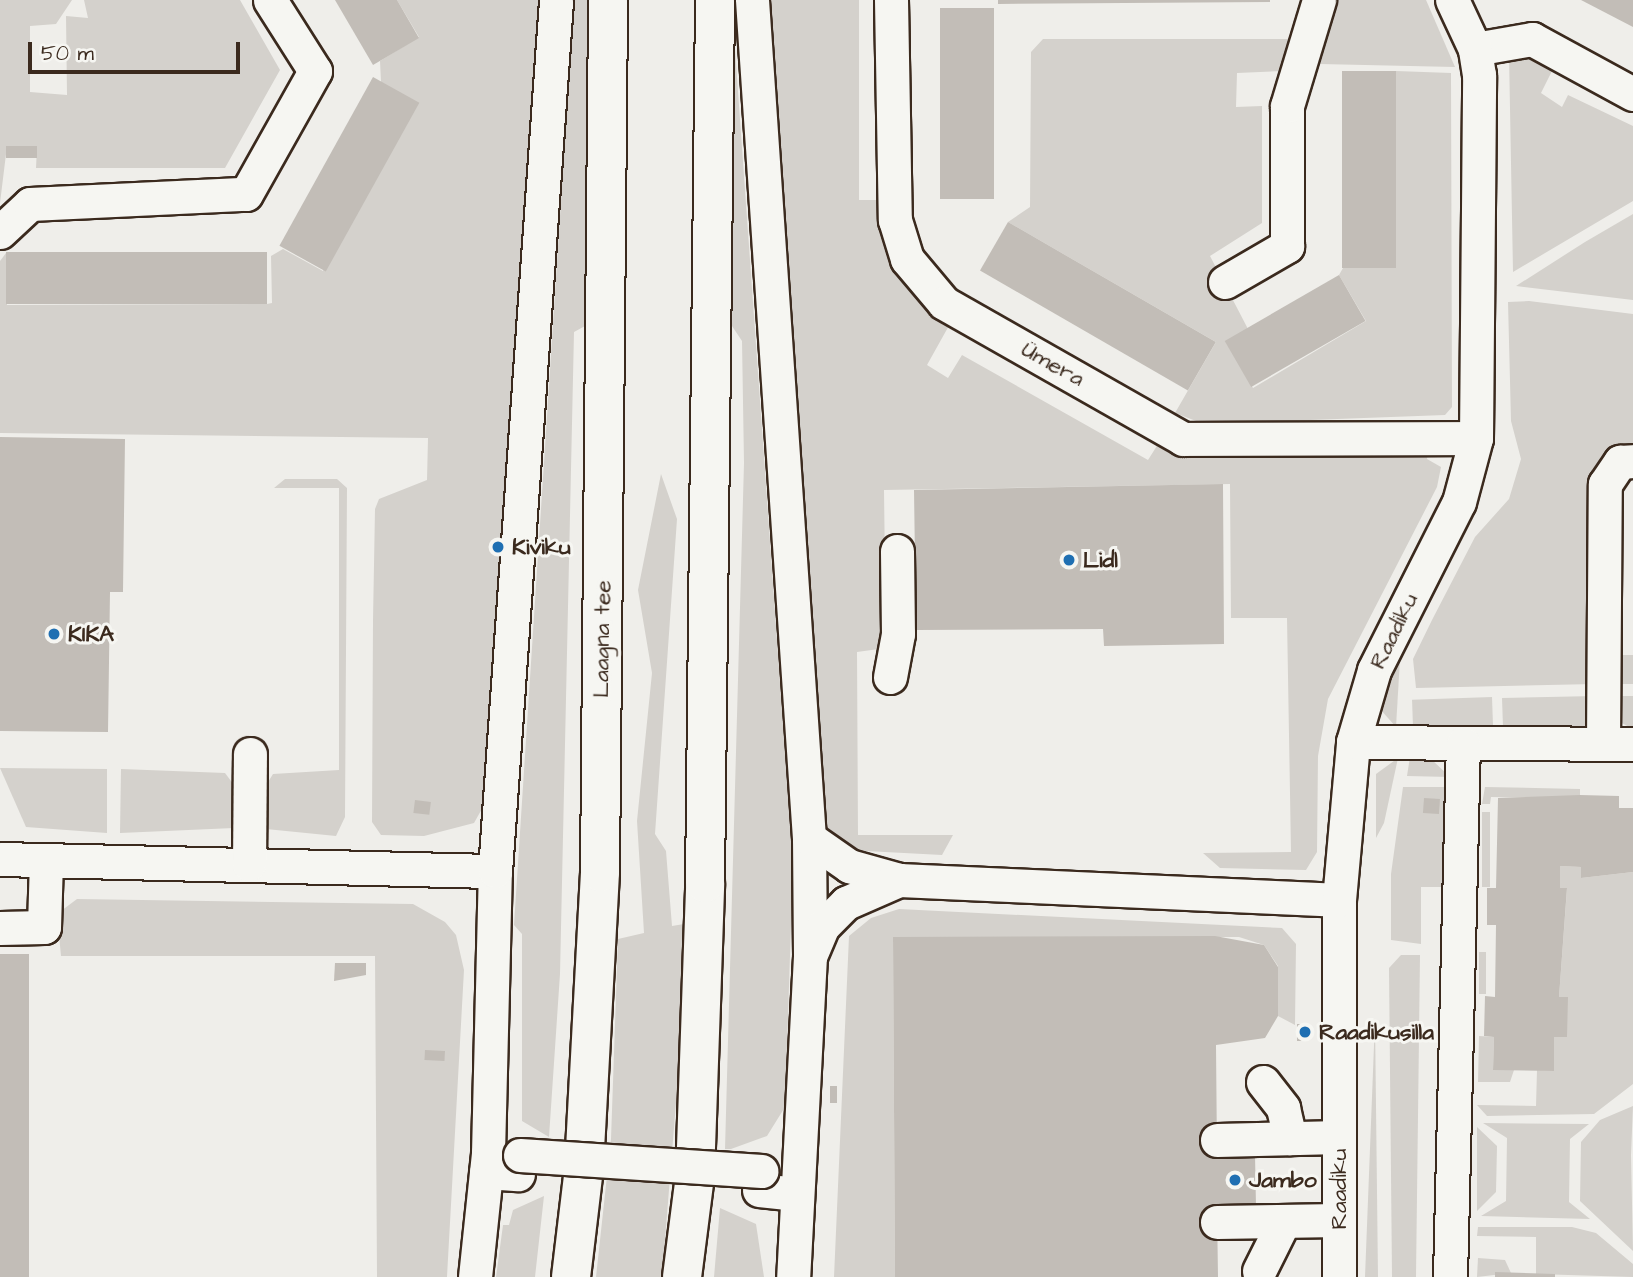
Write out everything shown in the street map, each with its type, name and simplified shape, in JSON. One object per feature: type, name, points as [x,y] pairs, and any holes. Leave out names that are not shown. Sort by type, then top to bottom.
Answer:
[{"type":"main road","name":"Laagna tee","points":[[571,1277],[584,1168],[600,872],[608,0]]},
{"type":"main road","points":[[682,1277],[695,1176],[705,897],[715,0]]},
{"type":"street","points":[[0,232],[30,204],[246,194],[315,71],[270,0]]},
{"type":"street","points":[[475,1277],[503,1163],[495,871],[556,0]]},
{"type":"street","points":[[752,0],[809,838],[810,956],[793,1277]]},
{"type":"street","name":"Ümera","points":[[891,0],[895,220],[907,259],[943,303],[1183,439],[1476,438]]},
{"type":"street","points":[[1225,282],[1287,246],[1287,106],[1319,0]]},
{"type":"street","name":"Raadiku","points":[[1339,1277],[1339,900],[1353,742],[1374,670],[1459,502],[1476,438],[1475,49],[1452,0]]},
{"type":"street","points":[[1475,49],[1532,39],[1633,93]]},
{"type":"street","points":[[1353,742],[1618,744],[1605,484],[1620,462],[1633,461]]},
{"type":"street","points":[[890,677],[898,634],[897,551]]},
{"type":"street","points":[[1450,1277],[1463,743]]},
{"type":"street","points":[[249,864],[250,754]]},
{"type":"street","points":[[809,838],[849,866],[899,880],[1339,900]]},
{"type":"street","points":[[0,859],[495,871]]},
{"type":"street","points":[[0,928],[44,927],[46,860]]},
{"type":"street","points":[[810,956],[823,926],[845,903],[899,880]]},
{"type":"street","points":[[1263,1082],[1283,1108],[1290,1138]]},
{"type":"street","points":[[1217,1140],[1339,1137]]},
{"type":"street","points":[[503,1163],[798,1184]]},
{"type":"street","points":[[1217,1222],[1339,1220]]},
{"type":"street","points":[[1259,1271],[1284,1221]]},
{"type":"shaded area","points":[[0,0],[72,0],[56,24],[30,26],[30,92],[67,95],[66,16],[88,18],[84,0],[240,0],[280,70],[225,168],[36,168],[37,147],[7,146],[0,203]]},
{"type":"shaded area","points":[[397,0],[543,0],[483,807],[474,823],[424,836],[381,835],[372,822],[373,620],[375,509],[379,499],[427,480],[428,438],[0,433],[0,261],[6,253],[7,305],[267,304],[272,303],[271,256],[283,249],[323,271],[381,82],[380,61],[419,37]]},
{"type":"shaded area","points":[[574,0],[589,0],[585,326],[574,332],[560,974],[549,1137],[522,1121],[522,934],[514,925]]},
{"type":"shaded area","points":[[767,0],[859,0],[859,200],[883,200],[951,322],[927,365],[948,378],[962,355],[1148,460],[1160,441],[1201,457],[1428,451],[1427,459],[1441,467],[1437,487],[1328,699],[1318,756],[1317,852],[1306,870],[1220,868],[1203,853],[1291,852],[1287,618],[1231,618],[1230,484],[884,490],[886,648],[857,652],[858,835],[953,835],[942,855],[866,851],[844,848],[825,826]]},
{"type":"shaded area","points":[[1338,0],[1426,0],[1455,67],[1320,64]]},
{"type":"shaded area","points":[[1043,39],[1293,39],[1282,71],[1237,73],[1236,107],[1262,106],[1262,223],[1210,256],[1248,329],[1226,342],[1253,388],[1366,321],[1339,275],[1343,268],[1396,267],[1396,71],[1451,73],[1452,407],[1445,415],[1204,424],[1175,413],[1216,342],[1008,222],[1030,207],[1031,52]]},
{"type":"shaded area","points":[[735,49],[793,865],[785,1107],[767,1136],[725,1149],[744,463],[742,341],[732,326]]},
{"type":"shaded area","points":[[1516,52],[1557,61],[1541,93],[1562,107],[1568,95],[1633,126],[1633,201],[1513,272],[1509,54]]},
{"type":"shaded area","points":[[1633,214],[1633,300],[1516,286],[1585,242]]},
{"type":"shaded area","points":[[1529,301],[1633,314],[1633,448],[1601,456],[1593,475],[1595,684],[1416,688],[1413,659],[1475,537],[1509,499],[1521,459],[1511,421],[1508,302]]},
{"type":"shaded area","points":[[661,474],[677,519],[655,834],[666,851],[672,926],[684,924],[680,1053],[662,1277],[596,1277],[611,1139],[618,939],[644,933],[637,821],[652,673],[638,590]]},
{"type":"shaded area","points":[[285,479],[337,479],[347,488],[345,817],[336,836],[266,829],[265,787],[273,774],[339,770],[339,488],[274,488]]},
{"type":"shaded area","points":[[1622,655],[1633,655],[1633,684],[1615,684],[1615,663]]},
{"type":"shaded area","points":[[1400,659],[1396,727],[1380,709]]},
{"type":"shaded area","points":[[1595,696],[1589,724],[1580,728],[1503,727],[1502,698]]},
{"type":"shaded area","points":[[1615,696],[1633,696],[1633,729],[1616,720]]},
{"type":"shaded area","points":[[1492,697],[1493,727],[1413,730],[1412,700]]},
{"type":"shaded area","points":[[1410,757],[1430,758],[1450,777],[1407,776]]},
{"type":"shaded area","points":[[1398,758],[1384,823],[1376,838],[1376,774]]},
{"type":"shaded area","points":[[0,768],[107,769],[107,833],[26,827]]},
{"type":"shaded area","points":[[121,769],[225,773],[234,785],[234,828],[120,833]]},
{"type":"shaded area","points":[[1403,787],[1451,787],[1444,887],[1421,887],[1421,944],[1391,940],[1391,874]]},
{"type":"shaded area","points":[[1485,787],[1580,789],[1580,798],[1491,797],[1490,804],[1482,804]]},
{"type":"shaded area","points":[[1482,812],[1490,812],[1490,887],[1482,887]]},
{"type":"shaded area","points":[[1560,866],[1581,867],[1581,878],[1633,872],[1633,1084],[1594,1114],[1487,1116],[1477,1105],[1536,1106],[1537,1070],[1554,1071],[1554,1037],[1567,997],[1559,997],[1567,889],[1560,888]]},
{"type":"shaded area","points":[[77,899],[413,904],[445,922],[456,935],[464,970],[447,1277],[377,1277],[375,956],[61,956],[57,914]]},
{"type":"shaded area","points":[[899,909],[1282,928],[1296,944],[1295,1025],[1278,1016],[1278,966],[1264,945],[1239,937],[893,937],[895,1277],[834,1277],[849,936],[871,918]]},
{"type":"shaded area","points":[[1479,952],[1486,952],[1486,994],[1479,994]]},
{"type":"shaded area","points":[[1401,955],[1420,955],[1416,1277],[1392,1277],[1389,968]]},
{"type":"shaded area","points":[[1375,1020],[1378,1277],[1365,1277]]},
{"type":"shaded area","points":[[1479,1036],[1494,1037],[1493,1069],[1514,1070],[1510,1082],[1478,1082]]},
{"type":"shaded area","points":[[1633,1106],[1633,1251],[1580,1201],[1581,1142],[1600,1120]]},
{"type":"shaded area","points":[[1483,1123],[1589,1124],[1570,1139],[1569,1202],[1590,1219],[1481,1216],[1506,1201],[1507,1138]]},
{"type":"shaded area","points":[[1477,1127],[1497,1146],[1496,1192],[1477,1211]]},
{"type":"shaded area","points":[[544,1196],[535,1277],[496,1277],[503,1225],[509,1225],[513,1210]]},
{"type":"shaded area","points":[[720,1208],[756,1224],[764,1277],[714,1277]]},
{"type":"shaded area","points":[[1478,1227],[1572,1227],[1596,1233],[1633,1264],[1633,1277],[1536,1274],[1536,1237],[1477,1236]]},
{"type":"shaded area","points":[[1478,1258],[1505,1260],[1511,1273],[1477,1277]]},
{"type":"building","points":[[335,0],[397,0],[419,38],[373,65]]},
{"type":"building","points":[[998,0],[1270,0],[1270,2],[998,4]]},
{"type":"building","points":[[1581,0],[1633,0],[1633,27]]},
{"type":"building","points":[[940,8],[994,8],[994,199],[940,199]]},
{"type":"building","points":[[1342,71],[1396,71],[1396,268],[1342,268]]},
{"type":"building","points":[[373,77],[419,103],[326,271],[279,246]]},
{"type":"building","points":[[6,146],[37,146],[37,158],[6,158]]},
{"type":"building","points":[[1008,222],[1216,342],[1188,390],[980,270]]},
{"type":"building","points":[[6,252],[267,252],[267,304],[6,304]]},
{"type":"building","points":[[1339,275],[1366,321],[1251,387],[1225,341]]},
{"type":"building","points":[[0,437],[125,439],[123,592],[110,592],[108,732],[0,731]]},
{"type":"building","name":"Lidl","points":[[1223,484],[1224,644],[1104,646],[1103,629],[916,630],[914,490]]},
{"type":"building","points":[[1619,796],[1619,808],[1633,808],[1633,872],[1581,878],[1581,867],[1560,866],[1560,888],[1567,888],[1559,997],[1568,997],[1567,1037],[1554,1037],[1554,1071],[1493,1070],[1494,1037],[1484,1036],[1485,996],[1495,997],[1496,925],[1487,925],[1487,888],[1496,888],[1498,798]]},
{"type":"building","points":[[1424,798],[1440,799],[1439,814],[1423,813]]},
{"type":"building","points":[[415,800],[431,802],[429,815],[413,813]]},
{"type":"building","points":[[1215,936],[1264,945],[1278,967],[1278,1016],[1265,1038],[1216,1045],[1217,1154],[1255,1154],[1256,1207],[1217,1207],[1218,1277],[895,1277],[893,937]]},
{"type":"building","points":[[0,954],[29,954],[29,1277],[0,1277]]},
{"type":"building","points":[[335,963],[366,963],[366,975],[334,981]]},
{"type":"building","points":[[1297,1024],[1304,1024],[1304,1041],[1297,1041]]},
{"type":"building","points":[[425,1050],[445,1051],[444,1061],[424,1060]]},
{"type":"building","points":[[830,1086],[837,1086],[837,1103],[830,1103]]},
{"type":"building","points":[[1495,1272],[1555,1274],[1555,1277],[1495,1277]]},
{"type":"place","name":"Kiviku","points":[[498,547]]},
{"type":"place","name":"Lidl","points":[[1069,560]]},
{"type":"place","name":"KIKA","points":[[54,634]]},
{"type":"place","name":"Raadikusilla","points":[[1305,1032]]},
{"type":"place","name":"Jambo","points":[[1235,1180]]}]
